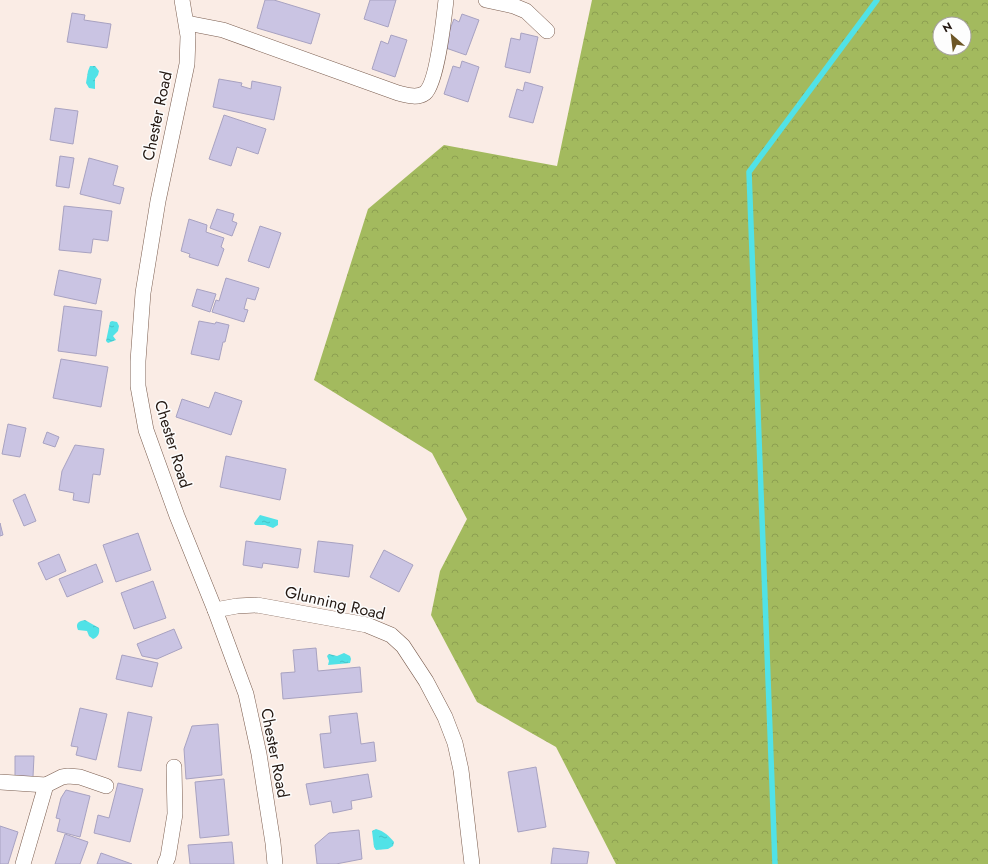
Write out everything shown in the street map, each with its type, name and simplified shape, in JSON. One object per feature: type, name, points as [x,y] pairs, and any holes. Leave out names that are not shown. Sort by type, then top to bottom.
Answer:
[{"type":"street","name":"Chester Road","points":[[182,0],[187,23],[187,64],[158,201],[143,293],[138,361],[138,386],[146,430],[177,516],[215,610],[246,694],[259,754],[275,864]]},
{"type":"street","points":[[187,23],[223,30],[398,93],[419,96],[428,90],[433,79],[444,22],[446,0]]},
{"type":"street","points":[[486,0],[514,6],[526,11],[547,31]]},
{"type":"street","name":"Glunning Road","points":[[215,610],[237,606],[257,605],[367,625],[391,635],[403,646],[426,681],[445,717],[455,743],[461,770],[472,864]]},
{"type":"street","points":[[165,864],[168,857],[174,814],[174,767]]},
{"type":"street","points":[[0,782],[46,785],[62,777],[68,776],[80,777],[106,786]]},
{"type":"street","points":[[24,864],[46,785]]},
{"type":"green space","points":[[592,0],[988,0],[988,864],[616,864],[556,747],[477,702],[431,615],[440,571],[467,519],[432,453],[314,380],[368,209],[444,145],[557,166]]},
{"type":"water","points":[[90,66],[95,66],[99,71],[95,79],[95,89],[89,88],[86,83]]},
{"type":"water","points":[[110,322],[117,322],[119,326],[118,331],[113,336],[116,340],[108,343],[106,341]]},
{"type":"water","points":[[260,515],[278,520],[278,525],[273,528],[265,525],[255,525],[254,523]]},
{"type":"water","points":[[85,620],[99,628],[98,635],[93,639],[89,636],[87,631],[78,630],[78,623]]},
{"type":"water","points":[[344,653],[350,656],[350,663],[328,665],[329,661],[327,656],[329,654],[337,656]]},
{"type":"water","points":[[376,829],[384,832],[394,842],[393,846],[388,849],[376,850],[374,847],[372,831]]},
{"type":"building","points":[[265,0],[274,0],[320,14],[311,44],[257,28]]},
{"type":"building","points":[[370,0],[396,0],[388,27],[364,19]]},
{"type":"building","points":[[72,13],[85,15],[84,20],[111,24],[107,48],[67,42]]},
{"type":"building","points":[[462,14],[479,20],[466,55],[443,47],[454,19],[459,22]]},
{"type":"building","points":[[521,33],[538,37],[530,73],[505,67],[511,38],[520,40]]},
{"type":"building","points":[[391,35],[407,40],[395,77],[372,69],[381,41],[388,44]]},
{"type":"building","points":[[462,61],[479,67],[468,102],[444,94],[453,66],[460,68]]},
{"type":"building","points":[[219,79],[242,83],[241,86],[251,89],[252,81],[281,87],[274,120],[213,107]]},
{"type":"building","points":[[525,82],[543,87],[533,123],[509,117],[517,89],[523,91]]},
{"type":"building","points":[[55,108],[78,111],[73,144],[50,140]]},
{"type":"building","points":[[224,115],[266,129],[258,154],[237,147],[231,166],[209,159]]},
{"type":"building","points":[[60,156],[74,158],[69,188],[56,186]]},
{"type":"building","points":[[89,158],[118,166],[113,185],[124,188],[120,204],[80,194]]},
{"type":"building","points":[[64,206],[112,211],[108,241],[93,239],[91,253],[59,250]]},
{"type":"building","points":[[217,209],[234,214],[232,221],[237,223],[232,236],[210,228]]},
{"type":"building","points":[[189,219],[207,225],[206,232],[224,238],[221,247],[224,249],[218,266],[189,257],[190,254],[181,251]]},
{"type":"building","points":[[260,226],[281,233],[269,268],[248,261]]},
{"type":"building","points":[[59,270],[101,279],[96,304],[54,295]]},
{"type":"building","points":[[226,278],[259,288],[255,300],[247,298],[244,309],[248,310],[244,322],[212,312],[216,300],[219,301]]},
{"type":"building","points":[[197,289],[216,294],[210,312],[192,306]]},
{"type":"building","points":[[64,306],[102,311],[96,356],[58,351]]},
{"type":"building","points":[[199,321],[215,324],[216,322],[229,325],[219,360],[191,354]]},
{"type":"building","points":[[61,359],[108,367],[101,407],[53,398]]},
{"type":"building","points":[[215,392],[242,401],[231,435],[176,417],[182,399],[209,408]]},
{"type":"building","points":[[8,424],[26,428],[20,457],[2,454]]},
{"type":"building","points":[[47,432],[59,437],[55,447],[43,443]]},
{"type":"building","points":[[75,445],[104,449],[100,475],[93,474],[89,503],[73,500],[74,493],[59,490],[62,471]]},
{"type":"building","points":[[226,456],[286,469],[280,500],[220,487]]},
{"type":"building","points":[[25,494],[36,521],[24,526],[13,500]]},
{"type":"building","points":[[0,523],[3,535],[0,536]]},
{"type":"building","points":[[138,533],[151,570],[116,582],[103,545]]},
{"type":"building","points":[[246,541],[301,549],[298,568],[263,563],[262,568],[243,565]]},
{"type":"building","points":[[318,541],[353,545],[349,577],[314,572]]},
{"type":"building","points":[[384,550],[413,565],[399,592],[370,577]]},
{"type":"building","points":[[59,554],[66,571],[46,580],[38,563]]},
{"type":"building","points":[[96,564],[103,582],[67,597],[59,579]]},
{"type":"building","points":[[153,581],[166,618],[134,629],[121,593]]},
{"type":"building","points":[[174,629],[182,648],[157,659],[142,656],[137,644]]},
{"type":"building","points":[[316,648],[318,671],[360,667],[362,692],[283,699],[281,673],[295,672],[293,650]]},
{"type":"building","points":[[122,655],[158,663],[152,687],[116,679]]},
{"type":"building","points":[[80,708],[107,714],[96,760],[76,755],[78,747],[71,746]]},
{"type":"building","points":[[128,712],[152,717],[141,771],[118,767]]},
{"type":"building","points":[[357,713],[361,744],[374,742],[376,761],[324,768],[320,734],[331,733],[329,716]]},
{"type":"building","points":[[218,724],[222,775],[186,779],[184,749],[192,726]]},
{"type":"building","points":[[15,756],[34,756],[33,777],[15,777]]},
{"type":"building","points":[[536,767],[546,827],[518,832],[508,772]]},
{"type":"building","points":[[368,774],[372,797],[351,801],[352,809],[333,813],[331,801],[310,805],[306,784]]},
{"type":"building","points":[[224,779],[229,835],[200,838],[195,782]]},
{"type":"building","points":[[118,783],[143,789],[130,842],[94,833],[98,815],[109,818]]},
{"type":"building","points":[[66,790],[90,796],[80,837],[57,831],[60,819],[56,818],[61,798]]},
{"type":"building","points":[[0,826],[18,832],[8,864],[0,864]]},
{"type":"building","points":[[359,830],[362,859],[336,864],[317,864],[315,845],[329,833]]},
{"type":"building","points":[[65,834],[88,842],[80,864],[55,864]]},
{"type":"building","points":[[232,842],[234,864],[190,864],[188,845]]},
{"type":"building","points":[[553,848],[589,852],[587,864],[551,864]]},
{"type":"building","points":[[101,853],[132,864],[97,864]]},
{"type":"waterway","points":[[775,864],[749,172],[877,0]]}]
